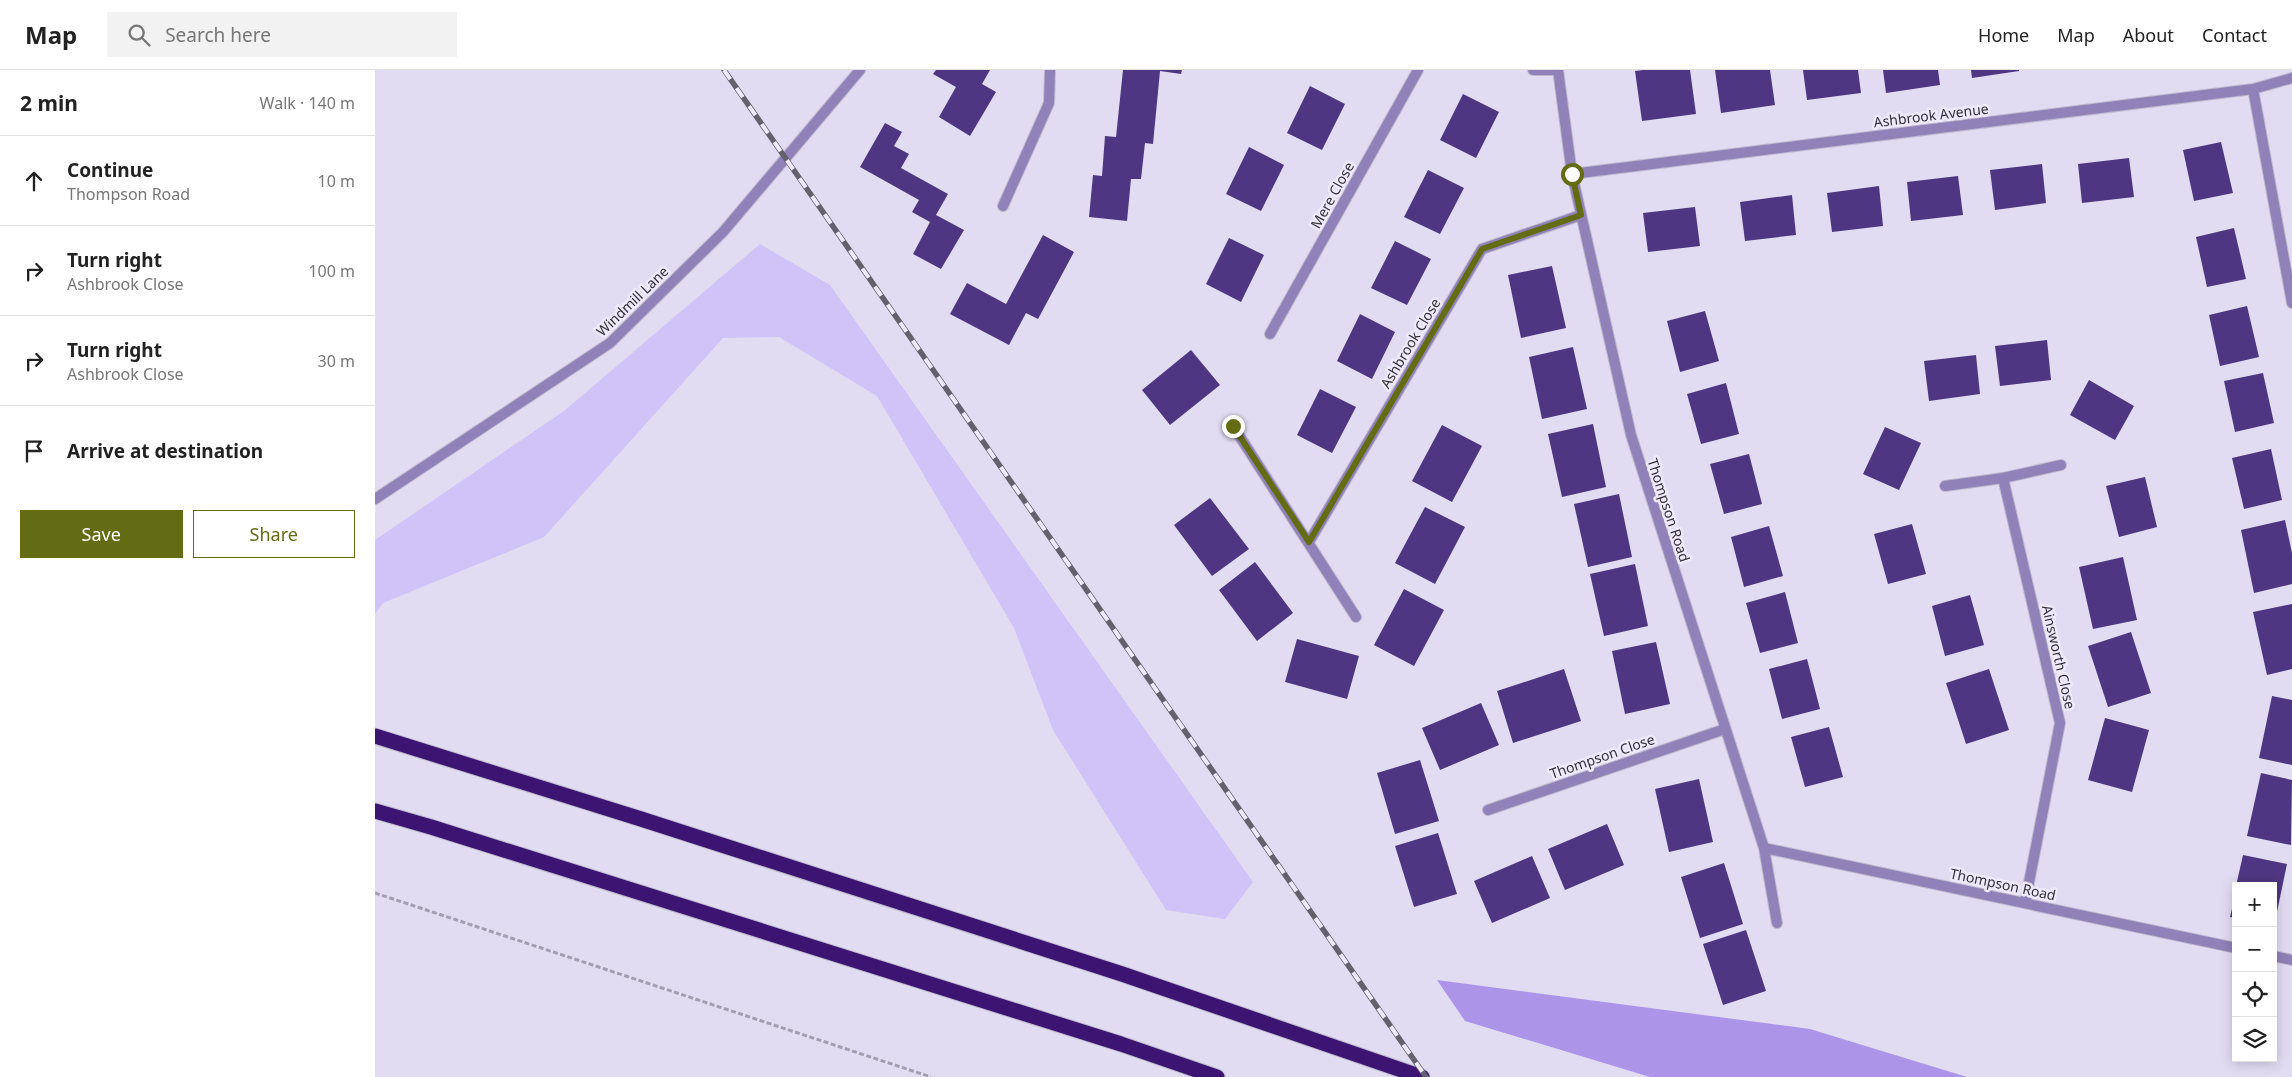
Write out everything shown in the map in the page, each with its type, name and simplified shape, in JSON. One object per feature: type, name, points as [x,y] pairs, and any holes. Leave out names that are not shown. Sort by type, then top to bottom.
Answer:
[{"type":"highway","points":[[375,736],[650,822],[1122,974],[1422,1077]]},
{"type":"highway","points":[[375,811],[441,830],[1121,1044],[1217,1077]]},
{"type":"highway","points":[[1121,1044],[1199,1077]]},
{"type":"street","name":"Windmill Lane","points":[[375,499],[610,343],[723,232],[860,70]]},
{"type":"street","points":[[1003,206],[1049,103],[1050,70]]},
{"type":"street","name":"Mere Close","points":[[1270,334],[1418,70]]},
{"type":"street","points":[[1533,70],[1558,70]]},
{"type":"street","name":"Thompson Road","points":[[1558,70],[1572,174],[1631,435],[1764,848],[1777,924]]},
{"type":"street","name":"Ashbrook Avenue","points":[[1572,174],[2253,89],[2292,78]]},
{"type":"street","points":[[2253,89],[2292,303]]},
{"type":"street","name":"Ashbrook Close","points":[[1309,542],[1482,249],[1581,215]]},
{"type":"street","points":[[1233,426],[1309,542],[1355,617]]},
{"type":"street","points":[[1945,486],[2003,478],[2061,465]]},
{"type":"street","name":"Ainsworth Close","points":[[2003,478],[2060,723],[2025,903]]},
{"type":"street","name":"Thompson Close","points":[[1488,810],[1725,729]]},
{"type":"street","name":"Thompson Road","points":[[1764,848],[2232,947]]},
{"type":"street","points":[[2277,957],[2292,960]]},
{"type":"path","points":[[375,893],[931,1077]]},
{"type":"shaded area","points":[[760,244],[830,285],[1253,882],[1225,919],[1166,910],[1053,730],[1014,628],[877,396],[779,337],[723,338],[544,537],[383,603],[375,614],[375,540],[564,411]]},
{"type":"shaded area","points":[[1437,980],[1810,1029],[1967,1077],[1650,1077],[1465,1021]]},
{"type":"building","points":[[936,70],[990,70],[982,84],[996,92],[970,136],[939,117],[956,87],[933,74]]},
{"type":"building","points":[[1123,70],[1182,70],[1181,74],[1160,71],[1153,144],[1145,143],[1141,179],[1131,179],[1127,221],[1089,217],[1093,175],[1102,176],[1105,136],[1116,137]]},
{"type":"building","points":[[1690,70],[1696,114],[1642,121],[1635,71]]},
{"type":"building","points":[[1715,70],[1770,70],[1775,105],[1721,113]]},
{"type":"building","points":[[1803,70],[1858,70],[1861,93],[1807,100]]},
{"type":"building","points":[[1883,70],[1938,70],[1940,85],[1886,93]]},
{"type":"building","points":[[1971,70],[2019,70],[2019,71],[1972,78]]},
{"type":"building","points":[[1310,86],[1345,104],[1322,150],[1287,133]]},
{"type":"building","points":[[1463,94],[1499,112],[1476,158],[1440,140]]},
{"type":"building","points":[[885,123],[902,132],[894,146],[909,154],[901,168],[948,194],[936,215],[964,230],[941,269],[913,254],[930,222],[912,212],[919,200],[860,167]]},
{"type":"building","points":[[2221,142],[2233,193],[2194,201],[2183,150]]},
{"type":"building","points":[[1249,147],[1284,165],[1261,211],[1226,194]]},
{"type":"building","points":[[2129,158],[2134,197],[2082,203],[2078,164]]},
{"type":"building","points":[[2042,164],[2046,203],[1995,210],[1990,170]]},
{"type":"building","points":[[1428,170],[1464,188],[1440,234],[1404,217]]},
{"type":"building","points":[[1958,176],[1963,215],[1911,221],[1907,182]]},
{"type":"building","points":[[1879,186],[1883,226],[1832,232],[1827,193]]},
{"type":"building","points":[[1792,195],[1796,235],[1745,241],[1740,202]]},
{"type":"building","points":[[1695,207],[1700,246],[1648,252],[1643,213]]},
{"type":"building","points":[[2234,228],[2246,279],[2207,287],[2196,237]]},
{"type":"building","points":[[1043,235],[1074,252],[1038,319],[1026,313],[1009,345],[950,314],[967,283],[1006,304]]},
{"type":"building","points":[[1229,238],[1264,255],[1241,302],[1206,284]]},
{"type":"building","points":[[1395,241],[1431,259],[1407,305],[1371,288]]},
{"type":"building","points":[[1552,266],[1566,328],[1521,338],[1508,275]]},
{"type":"building","points":[[2247,306],[2259,357],[2220,366],[2209,315]]},
{"type":"building","points":[[1705,311],[1719,361],[1680,372],[1667,321]]},
{"type":"building","points":[[1360,314],[1395,332],[1372,379],[1337,361]]},
{"type":"building","points":[[2047,340],[2051,380],[2000,386],[1995,346]]},
{"type":"building","points":[[1573,347],[1587,409],[1542,419],[1529,357]]},
{"type":"building","points":[[1191,350],[1220,385],[1170,425],[1142,390]]},
{"type":"building","points":[[1976,355],[1980,394],[1929,401],[1924,361]]},
{"type":"building","points":[[2263,373],[2274,423],[2235,432],[2224,381]]},
{"type":"building","points":[[2089,380],[2134,406],[2115,440],[2070,415]]},
{"type":"building","points":[[1726,383],[1739,434],[1701,444],[1687,394]]},
{"type":"building","points":[[1320,389],[1356,407],[1332,453],[1297,435]]},
{"type":"building","points":[[1593,424],[1606,487],[1562,497],[1548,434]]},
{"type":"building","points":[[1442,425],[1482,446],[1452,502],[1412,481]]},
{"type":"building","points":[[1885,427],[1921,443],[1899,490],[1863,474]]},
{"type":"building","points":[[2271,449],[2282,500],[2244,509],[2232,458]]},
{"type":"building","points":[[1749,454],[1762,504],[1724,514],[1710,464]]},
{"type":"building","points":[[2145,477],[2157,527],[2119,537],[2106,486]]},
{"type":"building","points":[[1619,494],[1632,557],[1588,567],[1574,504]]},
{"type":"building","points":[[1210,498],[1249,549],[1212,576],[1174,525]]},
{"type":"building","points":[[1425,507],[1465,527],[1435,584],[1395,563]]},
{"type":"building","points":[[2285,520],[2292,553],[2292,584],[2254,593],[2241,530]]},
{"type":"building","points":[[1912,524],[1926,574],[1888,584],[1874,534]]},
{"type":"building","points":[[1769,526],[1783,576],[1744,587],[1731,537]]},
{"type":"building","points":[[2123,557],[2137,620],[2093,629],[2079,567]]},
{"type":"building","points":[[1255,562],[1293,613],[1257,641],[1219,590]]},
{"type":"building","points":[[1635,564],[1648,626],[1604,636],[1590,574]]},
{"type":"building","points":[[1404,589],[1444,610],[1414,666],[1374,645]]},
{"type":"building","points":[[1785,592],[1798,643],[1760,653],[1746,603]]},
{"type":"building","points":[[1970,595],[1984,645],[1945,656],[1932,606]]},
{"type":"building","points":[[2292,604],[2292,669],[2267,675],[2253,612]]},
{"type":"building","points":[[2131,632],[2151,693],[2108,707],[2088,646]]},
{"type":"building","points":[[1297,639],[1359,656],[1347,699],[1285,682]]},
{"type":"building","points":[[1656,642],[1670,704],[1625,714],[1612,651]]},
{"type":"building","points":[[1807,659],[1820,709],[1782,719],[1769,669]]},
{"type":"building","points":[[1564,669],[1581,721],[1513,743],[1497,691]]},
{"type":"building","points":[[1989,669],[2009,730],[1966,744],[1946,683]]},
{"type":"building","points":[[2272,696],[2292,700],[2292,765],[2259,758]]},
{"type":"building","points":[[1481,703],[1499,745],[1440,770],[1422,728]]},
{"type":"building","points":[[2105,718],[2149,730],[2132,792],[2088,780]]},
{"type":"building","points":[[1829,727],[1843,777],[1805,787],[1791,737]]},
{"type":"building","points":[[1420,760],[1439,821],[1395,834],[1377,773]]},
{"type":"building","points":[[2261,773],[2292,780],[2291,845],[2247,836]]},
{"type":"building","points":[[1699,779],[1713,842],[1669,852],[1655,789]]},
{"type":"building","points":[[1607,824],[1624,865],[1565,890],[1548,849]]},
{"type":"building","points":[[1438,833],[1457,894],[1414,907],[1395,846]]},
{"type":"building","points":[[2243,855],[2287,864],[2277,912],[2277,882],[2237,882]]},
{"type":"building","points":[[1532,856],[1550,898],[1492,923],[1474,881]]},
{"type":"building","points":[[1724,863],[1743,924],[1700,938],[1681,877]]},
{"type":"building","points":[[1746,930],[1766,991],[1723,1005],[1703,944]]},
{"type":"railway","points":[[724,70],[1426,1077]]},
{"type":"route","points":[[1233,426],[1309,542],[1482,249],[1581,215],[1572,174]]}]
